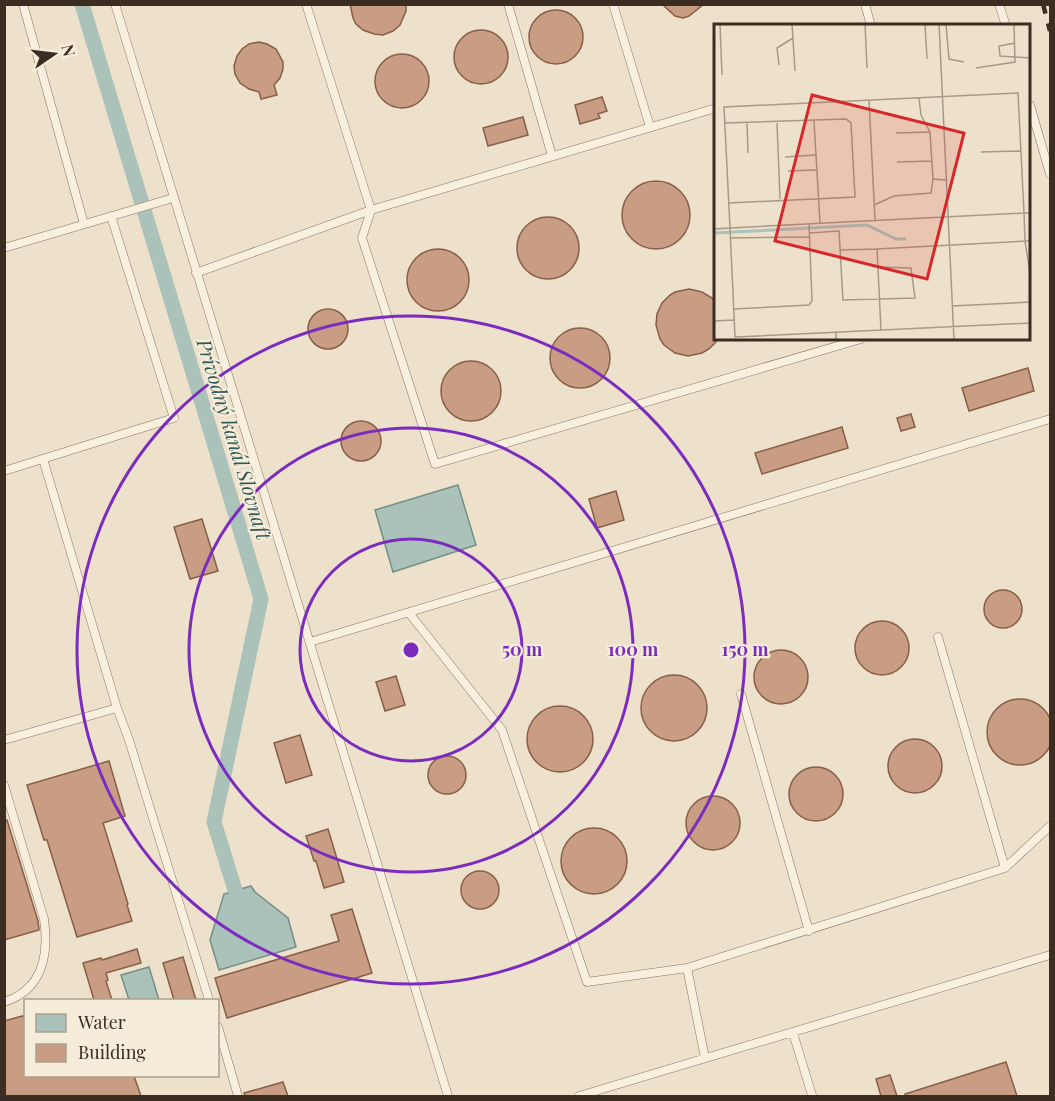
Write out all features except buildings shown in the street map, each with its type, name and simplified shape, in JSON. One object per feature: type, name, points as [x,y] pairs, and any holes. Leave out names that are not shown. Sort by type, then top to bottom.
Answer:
[{"type":"lane","points":[[23,4],[84,224]]},
{"type":"lane","points":[[116,4],[173,198],[448,1096]]},
{"type":"lane","points":[[306,4],[371,210],[362,238],[435,464],[858,340]]},
{"type":"lane","points":[[508,4],[552,156]]},
{"type":"lane","points":[[613,4],[650,127]]},
{"type":"lane","points":[[865,4],[870,24]]},
{"type":"lane","points":[[999,4],[1004,24]]},
{"type":"lane","points":[[196,273],[371,210],[714,109]]},
{"type":"lane","points":[[1031,112],[1050,174]]},
{"type":"lane","points":[[4,248],[173,198]]},
{"type":"lane","points":[[4,471],[174,418],[111,216]]},
{"type":"lane","points":[[310,642],[1050,419]]},
{"type":"lane","points":[[44,459],[117,708],[129,740],[209,999]]},
{"type":"lane","points":[[409,613],[502,730],[587,982],[687,968],[1005,868],[1050,826]]},
{"type":"lane","points":[[938,637],[1005,868]]},
{"type":"lane","points":[[741,694],[808,931]]},
{"type":"lane","points":[[4,740],[117,708]]},
{"type":"lane","points":[[4,785],[44,919],[46,934],[42,968],[25,991],[4,1002]]},
{"type":"lane","points":[[579,1096],[1050,956]]},
{"type":"lane","points":[[687,968],[705,1058]]},
{"type":"lane","points":[[219,1030],[238,1096]]},
{"type":"lane","points":[[793,1033],[812,1095]]},
{"type":"water","points":[[458,485],[476,545],[393,572],[375,510]]},
{"type":"water","points":[[251,886],[255,892],[288,918],[296,947],[219,970],[210,940],[224,894]]},
{"type":"water","points":[[149,967],[159,999],[129,999],[121,975]]},
{"type":"waterway","name":"Prívodný kanál Slovnaft","points":[[82,4],[261,599],[214,822],[235,890]]},
{"type":"railway","points":[[1043,4],[1050,31]]}]
